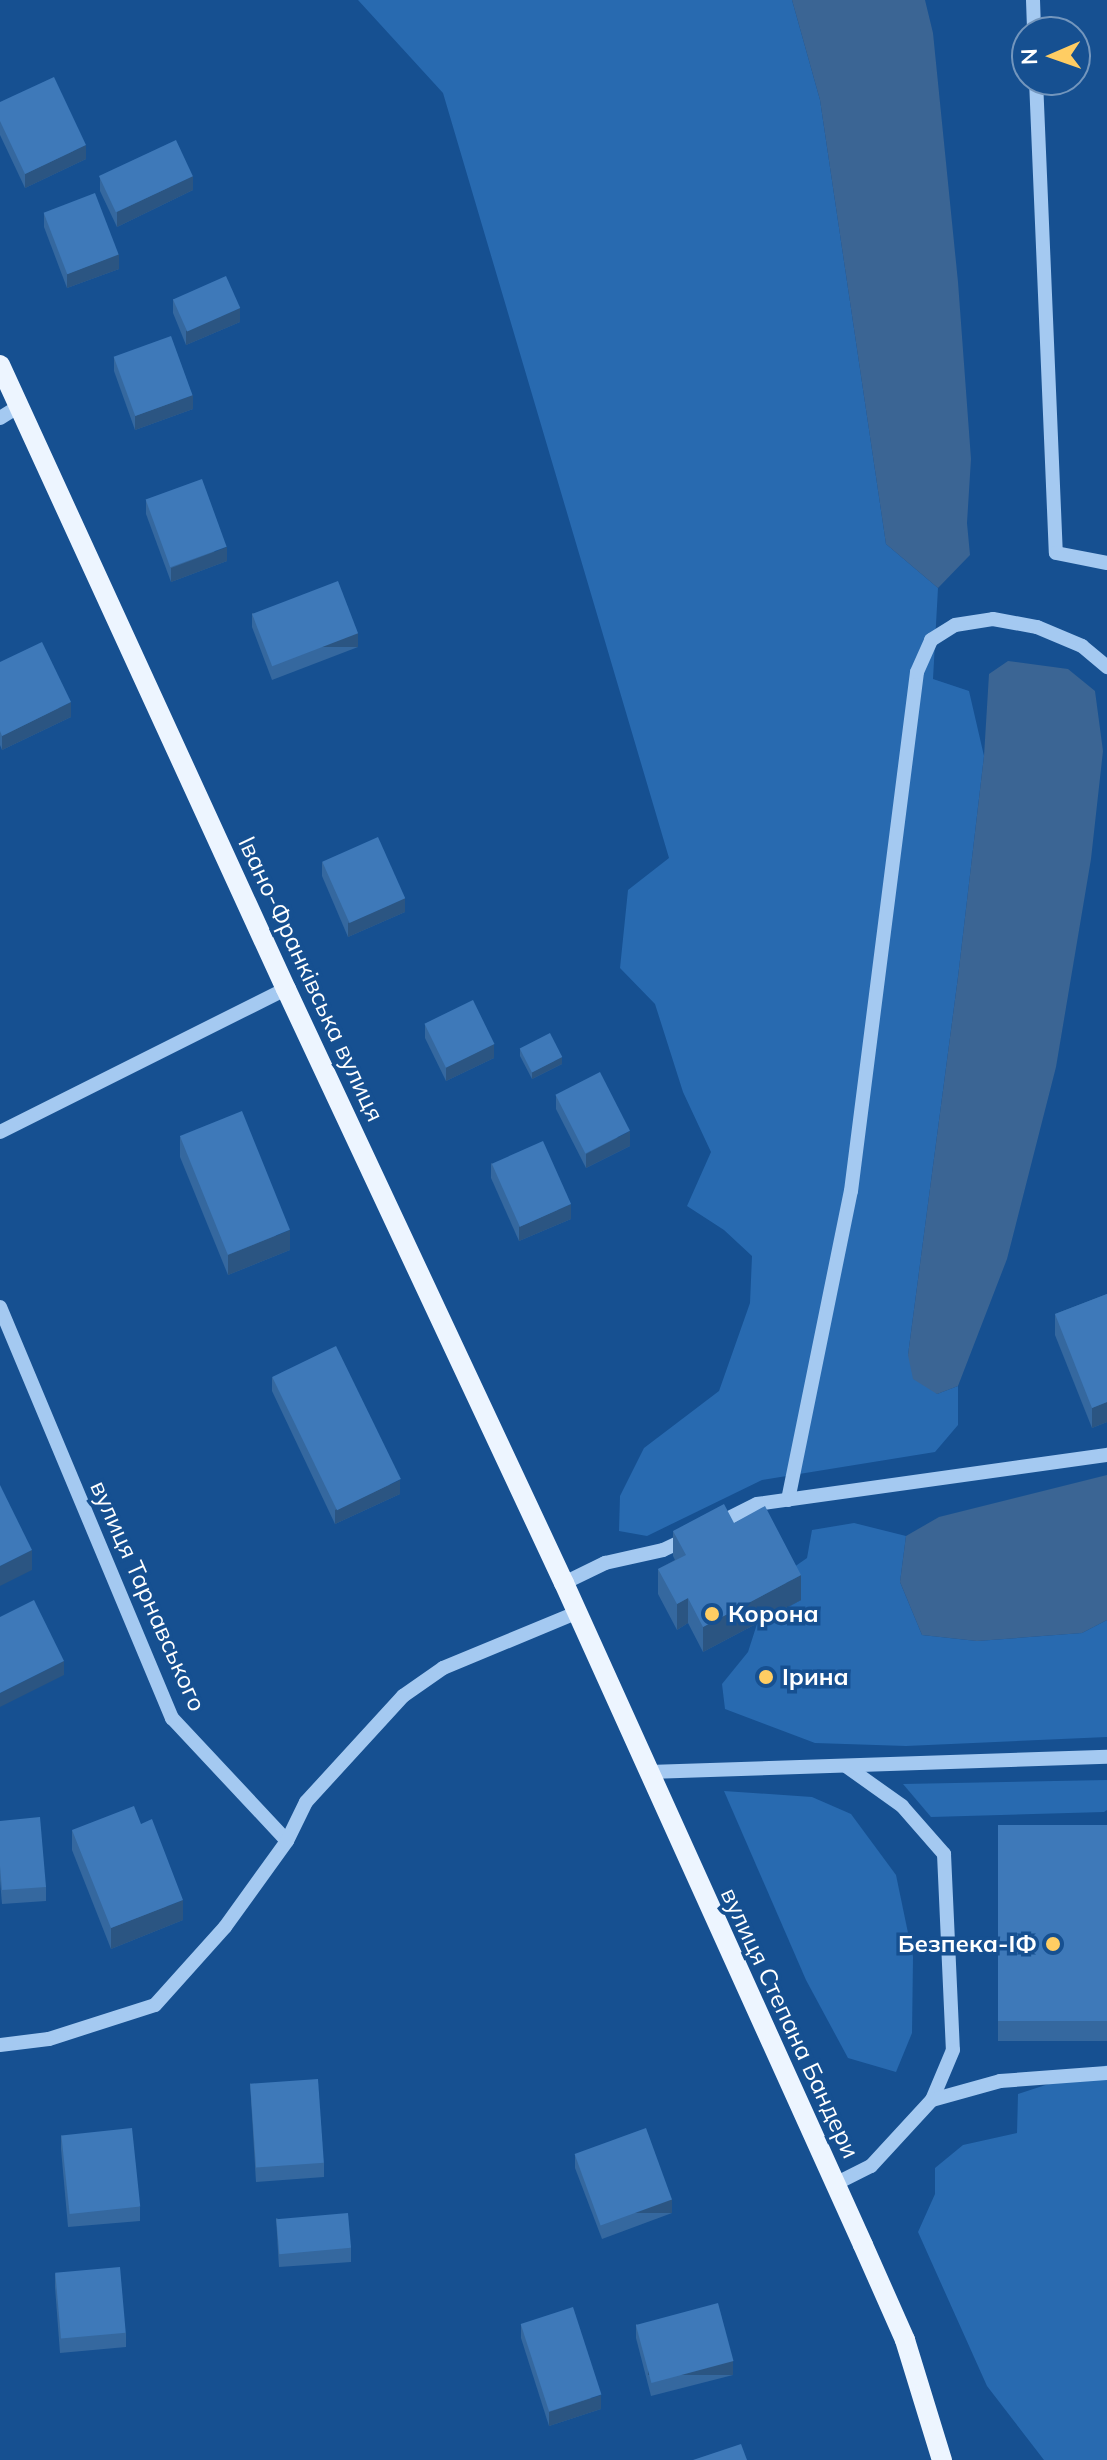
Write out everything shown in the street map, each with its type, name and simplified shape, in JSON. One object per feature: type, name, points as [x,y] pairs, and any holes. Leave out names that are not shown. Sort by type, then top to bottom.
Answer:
[{"type":"main road","name":"Івано-Франківська вулиця","points":[[0,365],[286,989],[578,1612]]},
{"type":"main road","name":"вулиця Степана Бандери","points":[[578,1612],[905,2340],[942,2460]]},
{"type":"street","points":[[1037,96],[1056,553],[1107,563]]},
{"type":"street","points":[[0,418],[19,406]]},
{"type":"street","points":[[788,1500],[851,1191],[917,672],[931,640],[955,625],[993,619],[1037,627],[1082,646],[1107,667]]},
{"type":"street","points":[[0,1132],[286,989]]},
{"type":"street","name":"вулиця Тарнавського","points":[[0,1307],[172,1718],[287,1841]]},
{"type":"street","points":[[564,1583],[605,1563],[663,1550],[757,1504],[1107,1455]]},
{"type":"street","points":[[0,2045],[49,2039],[155,2005],[225,1927],[287,1841],[306,1802],[403,1696],[443,1668],[578,1612]]},
{"type":"street","points":[[649,1772],[1107,1757]]},
{"type":"street","points":[[835,2184],[871,2166],[932,2100],[953,2050],[944,1854],[902,1806],[846,1766]]},
{"type":"street","points":[[932,2100],[1000,2081],[1107,2073]]},
{"type":"shaded area","points":[[358,0],[792,0],[820,100],[886,544],[938,588],[933,679],[969,691],[984,756],[908,1355],[937,1394],[958,1386],[958,1425],[935,1452],[762,1480],[647,1536],[619,1531],[620,1496],[644,1448],[719,1391],[750,1303],[752,1256],[724,1230],[687,1206],[711,1152],[683,1092],[655,1004],[620,968],[628,890],[669,858],[443,93]]},
{"type":"shaded area","points":[[792,0],[925,0],[933,33],[958,282],[971,459],[967,523],[970,555],[938,588],[886,544],[820,100]]},
{"type":"shaded area","points":[[1008,661],[1068,669],[1095,691],[1103,751],[1091,859],[1056,1067],[1007,1259],[958,1386],[937,1394],[913,1379],[908,1355],[958,977],[984,756],[989,674]]},
{"type":"shaded area","points":[[1107,1475],[1107,1620],[1082,1633],[977,1641],[922,1635],[900,1582],[906,1536],[939,1517]]},
{"type":"shaded area","points":[[854,1523],[906,1536],[900,1582],[922,1635],[977,1641],[1082,1633],[1107,1620],[1107,1737],[906,1746],[815,1743],[725,1709],[722,1684],[748,1652],[757,1624],[801,1600],[787,1572],[807,1558],[812,1530]]},
{"type":"shaded area","points":[[1107,1780],[1107,1810],[1104,1812],[931,1817],[903,1784]]},
{"type":"shaded area","points":[[724,1791],[812,1797],[851,1814],[896,1875],[913,1957],[912,2033],[896,2072],[848,2058],[806,1980]]},
{"type":"shaded area","points":[[1107,2065],[1107,2460],[1044,2460],[987,2386],[918,2232],[935,2194],[935,2168],[963,2145],[1017,2133],[1018,2094]]},
{"type":"building","points":[[54,77],[86,145],[25,174],[0,121],[0,102]]},
{"type":"building","points":[[176,140],[193,176],[116,212],[99,176]]},
{"type":"building","points":[[95,193],[119,255],[67,274],[44,213]]},
{"type":"building","points":[[226,276],[240,308],[187,332],[173,300]]},
{"type":"building","points":[[171,336],[193,395],[135,416],[114,357]]},
{"type":"building","points":[[202,479],[227,547],[170,567],[146,500]]},
{"type":"building","points":[[338,581],[358,633],[272,666],[252,614]]},
{"type":"building","points":[[42,642],[71,702],[2,736],[0,662]]},
{"type":"building","points":[[378,837],[405,898],[350,923],[322,862]]},
{"type":"building","points":[[473,1000],[494,1044],[446,1068],[424,1024]]},
{"type":"building","points":[[550,1033],[562,1057],[532,1072],[520,1048]]},
{"type":"building","points":[[600,1072],[630,1131],[585,1154],[555,1095]]},
{"type":"building","points":[[242,1111],[290,1230],[228,1255],[180,1136]]},
{"type":"building","points":[[543,1141],[571,1204],[520,1227],[492,1164]]},
{"type":"building","points":[[1107,1294],[1107,1402],[1092,1408],[1055,1314]]},
{"type":"building","points":[[336,1346],[401,1479],[337,1510],[272,1377]]},
{"type":"building","points":[[0,1485],[32,1550],[0,1566]]},
{"type":"building","points":[[724,1504],[734,1523],[765,1506],[801,1575],[703,1627],[688,1598],[677,1604],[658,1569],[686,1555],[673,1531]]},
{"type":"building","points":[[34,1600],[64,1661],[0,1693],[0,1617]]},
{"type":"building","points":[[134,1806],[141,1824],[152,1819],[183,1900],[111,1928],[72,1830]]},
{"type":"building","points":[[40,1817],[46,1887],[2,1890],[0,1821]]},
{"type":"building","name":"Безпека-ІФ","points":[[998,1825],[1107,1825],[1107,2021],[998,2021]]},
{"type":"building","points":[[318,2079],[324,2163],[256,2168],[250,2084]]},
{"type":"building","points":[[132,2128],[140,2207],[70,2214],[61,2135]]},
{"type":"building","points":[[646,2128],[672,2199],[601,2225],[575,2154]]},
{"type":"building","points":[[348,2213],[351,2248],[279,2254],[276,2219]]},
{"type":"building","points":[[120,2267],[126,2333],[61,2338],[55,2273]]},
{"type":"building","points":[[718,2303],[734,2361],[651,2383],[636,2325]]},
{"type":"building","points":[[573,2307],[601,2394],[549,2411],[521,2324]]},
{"type":"building","points":[[741,2444],[747,2460],[693,2460]]},
{"type":"place","name":"Корона","points":[[712,1614]]},
{"type":"place","name":"Ірина","points":[[766,1677]]},
{"type":"place","name":"Безпека-ІФ","points":[[1053,1944]]}]
